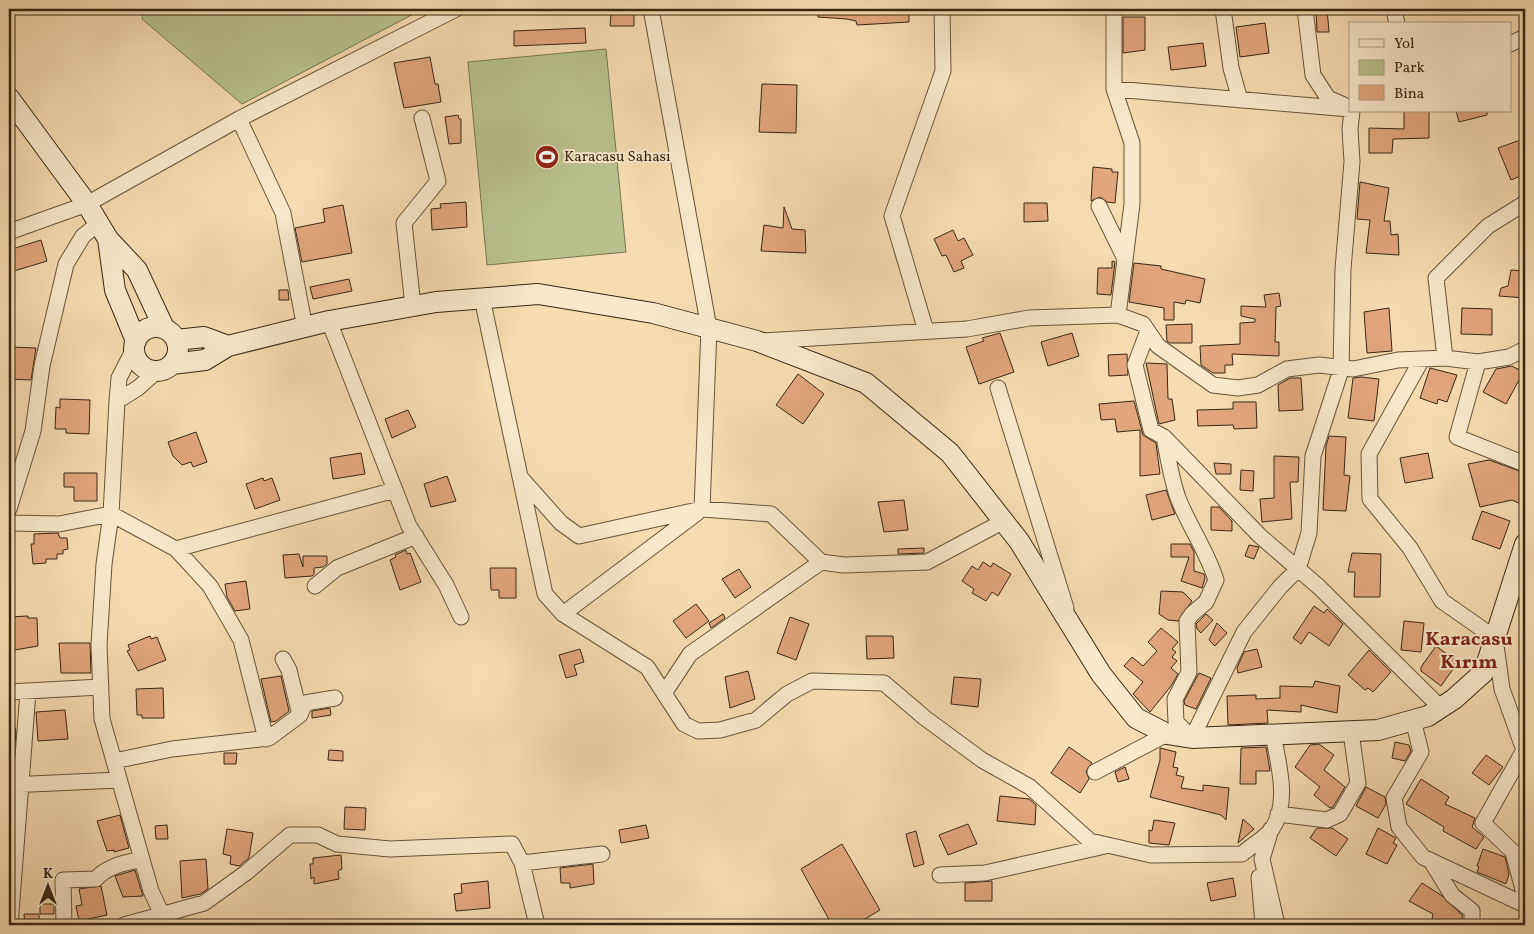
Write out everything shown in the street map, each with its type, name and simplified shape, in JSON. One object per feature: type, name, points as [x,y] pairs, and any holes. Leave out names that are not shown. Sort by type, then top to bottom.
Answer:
[{"type":"main road","points":[[9,98],[87,204],[103,231],[137,270],[178,348],[165,367]]},
{"type":"main road","points":[[103,231],[115,290],[141,365],[165,367],[205,360],[228,346],[329,321],[413,306],[538,294],[652,313],[757,341],[866,383],[950,453],[1019,540],[1101,674],[1136,718],[1167,734],[1192,738],[1351,732],[1378,730],[1428,716],[1441,708],[1484,672],[1525,544]]},
{"type":"main road","points":[[135,345],[147,328],[170,334],[204,337],[228,346]]},
{"type":"street","points":[[9,232],[87,204],[239,119],[456,9]]},
{"type":"street","points":[[651,9],[709,328],[702,509]]},
{"type":"street","points":[[926,331],[892,216],[944,71],[942,9]]},
{"type":"street","points":[[1114,9],[1114,89],[1132,143],[1132,204],[1118,315]]},
{"type":"street","points":[[1223,9],[1231,68],[1240,100]]},
{"type":"street","points":[[1306,9],[1313,76],[1328,98],[1349,108]]},
{"type":"street","points":[[1394,9],[1397,22]]},
{"type":"street","points":[[1512,43],[1525,38]]},
{"type":"street","points":[[1114,89],[1349,109]]},
{"type":"street","points":[[1164,437],[1169,466],[1178,498],[1209,559],[1216,580],[1206,602],[1192,614],[1188,622],[1189,672],[1175,699],[1176,722],[1192,738],[1244,632],[1280,587],[1298,569],[1309,533],[1313,456],[1342,367],[1342,269],[1352,162],[1351,112]]},
{"type":"street","points":[[413,306],[404,223],[438,181],[422,118]]},
{"type":"street","points":[[239,119],[283,213],[305,328]]},
{"type":"street","points":[[1445,358],[1436,278],[1488,226],[1525,203]]},
{"type":"street","points":[[1099,206],[1125,259]]},
{"type":"street","points":[[9,510],[33,431],[42,366],[66,264],[76,244],[103,231]]},
{"type":"street","points":[[482,298],[545,594],[563,614],[647,667],[684,724],[698,731],[712,730],[756,720],[787,694],[812,681],[884,684],[925,718],[982,760],[1030,787],[1090,841],[1152,855],[1242,854],[1271,829]]},
{"type":"street","points":[[757,341],[967,329],[1029,318],[1118,315],[1143,324],[1158,346],[1213,385],[1238,388],[1258,385],[1287,369],[1319,365],[1353,369],[1398,360],[1445,358],[1478,362],[1509,357],[1525,349]]},
{"type":"street","points":[[329,321],[395,490],[416,536],[446,585],[461,617]]},
{"type":"street","points":[[1148,331],[1134,365],[1151,430],[1164,437],[1260,536],[1298,569],[1441,708]]},
{"type":"street","points":[[135,345],[119,378],[110,514],[104,564],[100,636],[100,687],[102,719],[141,860],[164,920]]},
{"type":"street","points":[[1422,359],[1369,454],[1370,499],[1410,548],[1442,601],[1495,638],[1502,689],[1525,752],[1484,823],[1513,852],[1525,897]]},
{"type":"street","points":[[1478,362],[1457,437],[1525,464]]},
{"type":"street","points":[[117,401],[138,388],[165,367]]},
{"type":"street","points":[[998,388],[1072,626]]},
{"type":"street","points":[[519,476],[561,523],[579,536],[702,509],[771,514],[821,562],[844,564],[927,562],[1004,521]]},
{"type":"street","points":[[176,549],[395,490]]},
{"type":"street","points":[[563,614],[702,509]]},
{"type":"street","points":[[9,523],[59,524],[110,514],[176,549],[210,586],[241,640],[266,739]]},
{"type":"street","points":[[316,586],[337,568],[416,536]]},
{"type":"street","points":[[665,692],[690,654],[821,562]]},
{"type":"street","points":[[283,659],[288,670],[300,715]]},
{"type":"street","points":[[9,692],[100,687]]},
{"type":"street","points":[[10,925],[15,785],[28,692]]},
{"type":"street","points":[[114,761],[172,749],[266,739],[300,715],[305,703],[335,698]]},
{"type":"street","points":[[1413,720],[1421,752],[1394,798],[1399,827],[1423,858],[1525,905]]},
{"type":"street","points":[[1278,814],[1327,820],[1340,814],[1358,783],[1351,732]]},
{"type":"street","points":[[1095,772],[1167,734]]},
{"type":"street","points":[[1264,925],[1259,882],[1262,858],[1278,814],[1282,787],[1273,734]]},
{"type":"street","points":[[15,785],[119,780]]},
{"type":"street","points":[[124,925],[164,920],[204,903],[247,872],[290,835],[318,835],[337,844],[390,849],[512,844],[522,863],[537,925]]},
{"type":"street","points":[[940,875],[985,873],[1109,846]]},
{"type":"street","points":[[522,863],[602,854]]},
{"type":"street","points":[[1262,858],[1277,925]]},
{"type":"street","points":[[64,925],[63,880],[96,878],[103,871],[129,861],[141,860]]},
{"type":"street","points":[[1431,861],[1452,895],[1472,911],[1472,925]]},
{"type":"green space","points":[[143,9],[423,9],[242,104],[142,19]]},
{"type":"green space","name":"Karacasu Sahası","points":[[606,49],[626,252],[487,265],[468,62]]},
{"type":"building","points":[[818,9],[909,9],[909,22],[857,25],[856,21],[847,19],[818,17]]},
{"type":"building","points":[[1316,9],[1327,9],[1329,32],[1317,32]]},
{"type":"building","points":[[611,13],[634,13],[634,26],[610,26]]},
{"type":"building","points":[[1123,17],[1145,17],[1145,50],[1123,53]]},
{"type":"building","points":[[1265,23],[1269,53],[1240,57],[1236,27]]},
{"type":"building","points":[[585,28],[586,43],[514,46],[514,31]]},
{"type":"building","points":[[1203,43],[1206,66],[1171,70],[1168,47]]},
{"type":"building","points":[[430,57],[435,84],[438,84],[441,102],[404,108],[394,63]]},
{"type":"building","points":[[762,84],[797,85],[796,133],[759,132]]},
{"type":"building","points":[[1404,112],[1429,112],[1429,138],[1393,139],[1392,153],[1369,153],[1369,128],[1404,129]]},
{"type":"building","points":[[1456,112],[1487,112],[1487,115],[1459,122]]},
{"type":"building","points":[[458,115],[459,119],[461,119],[461,143],[449,144],[445,117]]},
{"type":"building","points":[[1523,139],[1525,145],[1525,174],[1511,180],[1498,148]]},
{"type":"building","points":[[1093,167],[1112,169],[1112,172],[1118,172],[1115,203],[1107,202],[1100,197],[1091,201]]},
{"type":"building","points":[[1360,182],[1389,188],[1384,221],[1390,221],[1391,235],[1398,234],[1399,255],[1366,253],[1370,220],[1357,219]]},
{"type":"building","points":[[466,202],[467,227],[432,230],[431,209],[441,208],[440,204]]},
{"type":"building","points":[[1024,203],[1047,203],[1048,221],[1024,222]]},
{"type":"building","points":[[343,205],[352,253],[302,262],[295,228],[325,222],[323,209]]},
{"type":"building","points":[[784,207],[792,229],[805,230],[806,253],[761,251],[764,225],[783,228]]},
{"type":"building","points":[[953,230],[958,241],[964,238],[973,255],[961,261],[964,268],[954,272],[946,255],[942,256],[934,239]]},
{"type":"building","points":[[41,240],[47,261],[14,271],[9,250]]},
{"type":"building","points":[[1112,261],[1115,262],[1111,295],[1097,294],[1098,268],[1112,268]]},
{"type":"building","points":[[1134,263],[1161,266],[1161,269],[1205,279],[1200,303],[1186,300],[1185,304],[1174,302],[1174,320],[1164,320],[1164,308],[1129,302]]},
{"type":"building","points":[[1511,270],[1525,271],[1525,298],[1499,296],[1501,288],[1508,286]]},
{"type":"building","points":[[349,279],[352,291],[313,299],[310,287]]},
{"type":"building","points":[[279,290],[288,290],[289,300],[279,300]]},
{"type":"building","points":[[1279,293],[1281,306],[1276,307],[1275,342],[1279,342],[1279,356],[1232,354],[1233,365],[1225,365],[1225,373],[1213,373],[1201,365],[1200,346],[1240,344],[1240,323],[1255,322],[1255,319],[1241,316],[1241,306],[1266,307],[1264,295]]},
{"type":"building","points":[[1389,308],[1392,351],[1367,353],[1364,312]]},
{"type":"building","points":[[1462,308],[1492,309],[1492,335],[1461,334]]},
{"type":"building","points":[[1192,324],[1192,343],[1170,343],[1167,341],[1166,325]]},
{"type":"building","points":[[1000,333],[1014,372],[979,384],[966,347],[984,341],[982,338]]},
{"type":"building","points":[[1072,333],[1079,356],[1048,366],[1041,342]]},
{"type":"building","points":[[11,347],[36,348],[31,380],[9,379]]},
{"type":"building","points":[[1127,354],[1128,375],[1109,376],[1108,355]]},
{"type":"building","points":[[1146,363],[1167,364],[1168,399],[1172,399],[1175,420],[1159,424]]},
{"type":"building","points":[[1512,366],[1525,373],[1525,375],[1522,382],[1519,380],[1506,404],[1483,392],[1496,369]]},
{"type":"building","points":[[1430,368],[1457,375],[1447,402],[1438,399],[1437,404],[1420,398]]},
{"type":"building","points":[[798,374],[824,394],[803,424],[776,405]]},
{"type":"building","points":[[1290,378],[1301,378],[1303,410],[1279,411],[1278,385]]},
{"type":"building","points":[[1353,378],[1379,379],[1374,421],[1348,418]]},
{"type":"building","points":[[60,399],[90,400],[89,434],[66,433],[66,429],[55,429],[56,407],[60,408]]},
{"type":"building","points":[[1134,401],[1143,435],[1156,443],[1160,474],[1140,476],[1140,430],[1117,432],[1115,419],[1101,420],[1099,404]]},
{"type":"building","points":[[1233,402],[1256,402],[1257,428],[1234,429],[1233,425],[1198,426],[1197,410],[1233,409]]},
{"type":"building","points":[[408,410],[416,427],[392,438],[385,419]]},
{"type":"building","points":[[196,432],[207,462],[193,467],[191,462],[182,465],[173,456],[168,442]]},
{"type":"building","points":[[1329,436],[1346,437],[1344,475],[1350,476],[1346,511],[1323,510],[1326,446]]},
{"type":"building","points":[[361,453],[365,474],[333,479],[330,458]]},
{"type":"building","points":[[1428,453],[1433,478],[1405,483],[1400,458]]},
{"type":"building","points":[[1274,456],[1299,457],[1298,482],[1290,482],[1292,519],[1262,522],[1260,499],[1274,498]]},
{"type":"building","points":[[1489,460],[1525,473],[1525,506],[1512,500],[1480,507],[1468,464]]},
{"type":"building","points":[[1214,463],[1231,464],[1231,474],[1216,474]]},
{"type":"building","points":[[1241,470],[1254,471],[1253,491],[1240,490]]},
{"type":"building","points":[[64,473],[97,473],[97,501],[74,501],[74,487],[64,487]]},
{"type":"building","points":[[447,476],[456,501],[431,507],[424,484]]},
{"type":"building","points":[[263,478],[264,481],[272,478],[280,500],[255,509],[246,484]]},
{"type":"building","points":[[1166,490],[1175,514],[1152,520],[1146,495]]},
{"type":"building","points":[[904,500],[908,530],[884,532],[878,502]]},
{"type":"building","points":[[1211,507],[1219,507],[1232,521],[1232,531],[1211,530]]},
{"type":"building","points":[[1482,511],[1510,521],[1500,549],[1472,539]]},
{"type":"building","points":[[58,533],[60,538],[67,538],[68,549],[63,550],[63,554],[57,554],[57,559],[46,559],[46,563],[33,564],[31,544],[34,544],[34,534]]},
{"type":"building","points":[[1171,544],[1190,544],[1194,552],[1194,571],[1204,574],[1205,578],[1202,588],[1181,581],[1189,557],[1171,557]]},
{"type":"building","points":[[1249,545],[1259,547],[1254,559],[1245,556]]},
{"type":"building","points":[[924,548],[924,553],[898,554],[898,549]]},
{"type":"building","points":[[406,550],[407,554],[410,553],[421,582],[400,590],[390,560],[396,557],[395,555]]},
{"type":"building","points":[[1352,553],[1381,554],[1380,597],[1354,597],[1355,572],[1348,572]]},
{"type":"building","points":[[299,554],[303,567],[303,556],[327,556],[327,564],[323,567],[314,568],[312,576],[285,578],[283,555]]},
{"type":"building","points":[[983,562],[991,567],[993,563],[1011,574],[998,596],[992,592],[986,601],[972,593],[974,589],[962,581],[972,566],[978,570]]},
{"type":"building","points":[[490,568],[516,568],[516,598],[499,598],[499,590],[491,590]]},
{"type":"building","points":[[739,569],[751,587],[735,598],[722,579]]},
{"type":"building","points":[[246,581],[250,609],[235,611],[227,597],[225,584]]},
{"type":"building","points":[[1161,591],[1183,592],[1192,601],[1178,621],[1168,620],[1159,614]]},
{"type":"building","points":[[696,604],[709,621],[686,638],[673,621]]},
{"type":"building","points":[[1314,606],[1324,613],[1327,609],[1343,624],[1329,646],[1309,632],[1301,644],[1293,638]]},
{"type":"building","points":[[723,614],[725,618],[711,628],[709,623]]},
{"type":"building","points":[[1206,614],[1213,620],[1201,633],[1197,629],[1196,624]]},
{"type":"building","points":[[28,616],[28,618],[37,618],[38,646],[9,651],[9,617]]},
{"type":"building","points":[[790,617],[809,624],[796,660],[777,653]]},
{"type":"building","points":[[1404,621],[1424,623],[1421,652],[1401,650]]},
{"type":"building","points":[[1217,623],[1227,633],[1215,646],[1209,640]]},
{"type":"building","points":[[1161,628],[1178,642],[1172,649],[1176,652],[1172,657],[1177,661],[1171,668],[1178,674],[1150,712],[1133,694],[1143,682],[1124,666],[1132,657],[1143,666],[1157,651],[1148,642]]},
{"type":"building","points":[[150,636],[151,639],[157,637],[166,660],[138,671],[127,651],[130,650],[128,645]]},
{"type":"building","points":[[866,636],[893,636],[894,658],[867,659]]},
{"type":"building","points":[[59,643],[90,643],[91,673],[61,673]]},
{"type":"building","points":[[1436,646],[1458,662],[1441,686],[1421,671],[1421,667]]},
{"type":"building","points":[[580,649],[584,662],[574,665],[577,675],[566,678],[559,655]]},
{"type":"building","points":[[1257,649],[1262,667],[1238,673],[1237,668],[1244,652]]},
{"type":"building","points":[[1369,650],[1391,672],[1373,692],[1368,688],[1365,690],[1348,675]]},
{"type":"building","points":[[748,671],[755,699],[730,708],[725,677]]},
{"type":"building","points":[[1199,673],[1211,678],[1196,709],[1185,705],[1184,701]]},
{"type":"building","points":[[281,676],[289,711],[276,721],[271,722],[261,679]]},
{"type":"building","points":[[954,677],[981,679],[978,707],[951,704]]},
{"type":"building","points":[[1315,681],[1340,686],[1337,713],[1301,705],[1301,712],[1267,710],[1268,723],[1228,725],[1227,696],[1256,695],[1256,699],[1280,698],[1280,686],[1313,687]]},
{"type":"building","points":[[163,688],[164,718],[142,718],[142,715],[137,715],[136,689]]},
{"type":"building","points":[[330,708],[331,715],[312,718],[312,711]]},
{"type":"building","points":[[65,710],[68,739],[38,741],[36,712]]},
{"type":"building","points":[[9,720],[13,720],[16,732],[14,754],[9,756]]},
{"type":"building","points":[[1395,742],[1409,745],[1411,751],[1405,761],[1392,758]]},
{"type":"building","points":[[1319,744],[1334,755],[1324,770],[1345,787],[1333,807],[1330,808],[1314,795],[1320,787],[1295,767],[1310,745]]},
{"type":"building","points":[[1069,747],[1092,763],[1086,771],[1089,779],[1080,793],[1051,773]]},
{"type":"building","points":[[1266,747],[1270,771],[1256,771],[1256,784],[1240,784],[1241,748]]},
{"type":"building","points":[[1160,748],[1176,752],[1173,767],[1178,768],[1176,775],[1184,777],[1181,788],[1203,791],[1203,785],[1229,788],[1226,820],[1221,815],[1150,797],[1160,760]]},
{"type":"building","points":[[329,750],[343,751],[343,761],[328,760]]},
{"type":"building","points":[[224,753],[237,753],[236,764],[224,764]]},
{"type":"building","points":[[1486,755],[1503,767],[1489,785],[1472,773]]},
{"type":"building","points":[[1125,767],[1129,779],[1118,782],[1115,772]]},
{"type":"building","points":[[1421,779],[1449,797],[1445,804],[1475,818],[1472,827],[1484,837],[1476,849],[1443,831],[1444,827],[1406,804]]},
{"type":"building","points":[[1366,787],[1385,797],[1386,804],[1378,818],[1356,806]]},
{"type":"building","points":[[1000,796],[1029,799],[1036,805],[1035,825],[997,821]]},
{"type":"building","points":[[345,807],[366,808],[365,830],[344,829]]},
{"type":"building","points":[[120,815],[129,848],[114,852],[114,850],[107,851],[97,821]]},
{"type":"building","points":[[1243,819],[1254,829],[1238,843]]},
{"type":"building","points":[[1154,820],[1175,823],[1169,845],[1149,843],[1149,830],[1152,831]]},
{"type":"building","points":[[968,824],[977,844],[948,855],[939,835]]},
{"type":"building","points":[[167,825],[168,839],[156,839],[155,826]]},
{"type":"building","points":[[646,825],[649,838],[621,843],[619,830]]},
{"type":"building","points":[[1317,828],[1332,828],[1348,839],[1336,856],[1310,838]]},
{"type":"building","points":[[1378,828],[1396,838],[1393,843],[1397,845],[1387,864],[1366,854]]},
{"type":"building","points":[[227,829],[253,833],[249,858],[239,866],[230,864],[231,856],[223,854]]},
{"type":"building","points":[[916,831],[924,864],[914,867],[906,834]]},
{"type":"building","points":[[842,844],[880,910],[855,925],[832,925],[801,869]]},
{"type":"building","points":[[1483,849],[1505,857],[1509,874],[1506,884],[1477,872],[1479,867],[1477,866]]},
{"type":"building","points":[[341,855],[342,869],[338,871],[339,879],[314,884],[314,877],[311,879],[310,864],[313,864],[313,858]]},
{"type":"building","points":[[206,859],[208,889],[200,894],[182,898],[180,861]]},
{"type":"building","points":[[593,864],[594,884],[570,888],[570,883],[561,883],[560,868]]},
{"type":"building","points":[[135,870],[143,896],[123,897],[115,876]]},
{"type":"building","points":[[1233,878],[1236,896],[1211,901],[1207,883]]},
{"type":"building","points":[[488,881],[490,908],[456,911],[454,894],[462,893],[461,884]]},
{"type":"building","points":[[992,881],[992,901],[965,901],[965,883]]},
{"type":"building","points":[[1422,883],[1441,895],[1463,916],[1459,925],[1442,925],[1432,919],[1433,914],[1409,901]]},
{"type":"building","points":[[101,886],[107,915],[79,921],[76,906],[82,905],[79,889]]},
{"type":"building","points":[[40,904],[54,904],[54,914],[40,914]]},
{"type":"building","points":[[24,914],[39,914],[39,924],[25,925]]},
{"type":"place","name":"Karacasu Sahası","points":[[547,157]]},
{"type":"district","name":"Karacasu Kırım","points":[[1469,652]]}]
